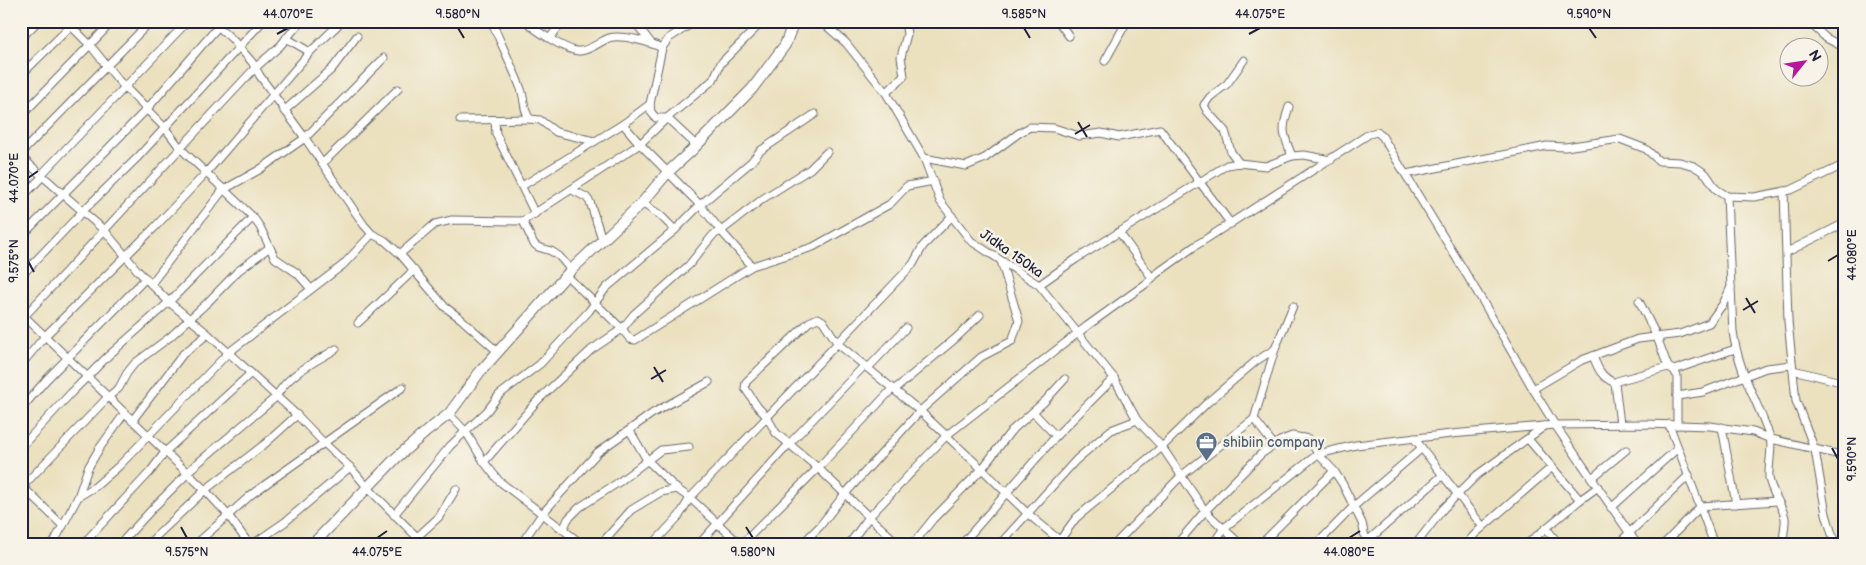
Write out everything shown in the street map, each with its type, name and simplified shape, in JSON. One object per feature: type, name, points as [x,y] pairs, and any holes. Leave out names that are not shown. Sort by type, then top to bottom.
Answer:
[{"type":"street","points":[[21,36],[36,21]]},
{"type":"street","points":[[21,116],[113,21]]},
{"type":"street","points":[[151,21],[21,155],[62,195],[105,231],[126,257],[169,302],[208,334],[297,415],[424,544]]},
{"type":"street","points":[[21,198],[188,21]]},
{"type":"street","points":[[21,276],[165,128],[263,21]]},
{"type":"street","points":[[249,544],[205,490],[45,336],[22,317],[301,21]]},
{"type":"street","points":[[493,21],[524,98],[526,114],[530,119]]},
{"type":"street","points":[[526,21],[532,28],[568,48],[579,51],[595,46],[610,38],[650,43],[662,48]]},
{"type":"street","points":[[550,38],[564,21]]},
{"type":"street","points":[[634,21],[650,43]]},
{"type":"street","points":[[696,21],[669,38],[662,48],[650,104],[651,112],[656,118],[666,118],[696,145]]},
{"type":"street","points":[[400,254],[435,224],[452,220],[523,221],[572,190],[640,144],[666,118],[713,80],[721,64],[763,21]]},
{"type":"street","points":[[313,544],[402,452],[449,414],[479,374],[569,273],[642,203],[668,172],[752,89],[785,45],[794,21]]},
{"type":"street","name":"Jidka 150ka","points":[[821,21],[846,44],[886,93],[924,158],[940,201],[971,241],[1039,285],[1114,378],[1138,420],[1162,447],[1205,511],[1240,544]]},
{"type":"street","points":[[886,93],[904,76],[901,57],[907,34],[905,21]]},
{"type":"street","points":[[1058,21],[1069,36]]},
{"type":"street","points":[[1104,62],[1127,21]]},
{"type":"street","points":[[1803,21],[1826,38],[1845,48]]},
{"type":"street","points":[[21,75],[71,23],[126,88],[165,128],[181,149],[253,217],[275,258],[297,273],[311,288]]},
{"type":"street","points":[[21,237],[147,110],[218,23],[255,68],[355,213],[372,234],[384,240],[400,254],[445,307],[498,352]]},
{"type":"street","points":[[21,365],[45,336],[126,257],[206,174],[310,52],[338,25]]},
{"type":"street","points":[[284,111],[332,69],[357,36]]},
{"type":"street","points":[[286,38],[310,52]]},
{"type":"street","points":[[21,409],[68,358],[149,281],[224,190],[259,170],[305,138],[384,58]]},
{"type":"street","points":[[1239,163],[1231,152],[1225,130],[1207,111],[1204,105],[1227,84],[1244,60]]},
{"type":"street","points":[[322,164],[398,89]]},
{"type":"street","points":[[522,186],[623,124],[650,104]]},
{"type":"street","points":[[1289,108],[1283,124],[1286,141],[1292,156]]},
{"type":"street","points":[[394,515],[450,446],[487,411],[499,395],[540,364],[606,288],[675,230],[700,205],[751,162],[760,151],[815,114]]},
{"type":"street","points":[[460,120],[540,120],[556,132],[594,141]]},
{"type":"street","points":[[495,120],[496,134],[534,214]]},
{"type":"street","points":[[623,124],[700,205],[752,266]]},
{"type":"street","points":[[924,158],[966,166],[985,158],[1030,127],[1054,128],[1079,136],[1100,133],[1119,137],[1160,129],[1231,224]]},
{"type":"street","points":[[849,544],[869,517],[948,435],[1077,333],[1195,246],[1369,134],[1377,132],[1382,136],[1406,174],[1555,425],[1637,544]]},
{"type":"street","points":[[1406,174],[1547,146],[1565,147],[1620,139],[1646,149],[1659,161],[1680,162],[1694,166],[1706,174],[1716,189],[1727,196],[1754,197],[1791,190],[1845,164]]},
{"type":"street","points":[[484,462],[538,400],[591,350],[622,329],[634,314],[689,264],[713,236],[764,198],[810,170],[827,152]]},
{"type":"street","points":[[1039,285],[1119,232],[1227,165],[1239,163],[1266,166],[1292,156],[1304,155],[1331,160]]},
{"type":"street","points":[[523,221],[534,244],[559,256],[569,273],[594,303],[622,329],[630,340],[635,340],[752,266],[813,247],[890,204],[907,186],[934,181]]},
{"type":"street","points":[[572,190],[586,197],[590,202],[603,242]]},
{"type":"street","points":[[1784,191],[1788,321],[1796,401],[1816,450],[1826,514],[1835,544]]},
{"type":"street","points":[[1727,196],[1735,349],[1770,439],[1770,480],[1785,519],[1782,536],[1784,544]]},
{"type":"street","points":[[642,203],[660,215],[675,230]]},
{"type":"street","points":[[654,544],[678,516],[690,498],[913,264],[923,246],[952,216]]},
{"type":"street","points":[[21,447],[87,377],[169,302],[253,217]]},
{"type":"street","points":[[1787,252],[1845,224]]},
{"type":"street","points":[[1119,232],[1152,278]]},
{"type":"street","points":[[78,497],[96,486],[120,466],[228,353],[343,265],[372,234]]},
{"type":"street","points":[[63,526],[22,485],[119,388],[135,363],[164,343],[238,271],[270,247]]},
{"type":"street","points":[[802,544],[820,526],[844,495],[920,411],[981,357],[1012,341],[1019,321],[1001,261]]},
{"type":"street","points":[[358,323],[414,270]]},
{"type":"street","points":[[1533,389],[1582,360],[1638,339],[1680,334],[1709,323],[1723,304],[1732,284]]},
{"type":"street","points":[[1639,301],[1671,368],[1677,376],[1677,396],[1673,424],[1678,448],[1714,544]]},
{"type":"street","points":[[1115,544],[1181,476],[1254,419],[1275,349],[1292,306]]},
{"type":"street","points":[[630,431],[647,460],[677,489],[690,498],[741,544],[818,468],[893,389],[956,338],[980,315]]},
{"type":"street","points":[[899,544],[844,495],[818,468],[776,433],[767,417],[745,388],[746,382],[814,319],[818,318],[823,321],[838,344],[948,435],[1027,513],[1061,543],[1076,518],[1162,447],[1214,396],[1256,361],[1275,349]]},
{"type":"street","points":[[699,544],[789,444],[906,328]]},
{"type":"street","points":[[132,421],[163,377],[183,354],[208,334]]},
{"type":"street","points":[[120,544],[187,473],[276,397],[280,389],[294,376],[336,349]]},
{"type":"street","points":[[1614,383],[1617,380],[1671,368],[1735,349]]},
{"type":"street","points":[[1593,356],[1600,373],[1607,380],[1614,383]]},
{"type":"street","points":[[1677,396],[1703,392],[1766,368],[1792,367],[1845,383]]},
{"type":"street","points":[[83,544],[150,472],[165,452],[251,373]]},
{"type":"street","points":[[962,544],[1056,436],[1114,378]]},
{"type":"street","points":[[913,544],[932,519],[982,469],[1011,431],[1044,402],[1065,379]]},
{"type":"street","points":[[522,544],[542,514],[598,452],[622,433],[630,431],[653,413],[709,382]]},
{"type":"street","points":[[1614,383],[1620,424]]},
{"type":"street","points":[[196,544],[252,494],[403,387]]},
{"type":"street","points":[[1033,412],[1056,436]]},
{"type":"street","points":[[53,544],[78,497],[88,468],[98,449],[124,414]]},
{"type":"street","points":[[449,414],[466,432],[484,462],[500,481],[582,544]]},
{"type":"street","points":[[148,544],[205,490],[266,443],[297,415]]},
{"type":"street","points":[[1254,419],[1274,445]]},
{"type":"street","points":[[1000,544],[1076,460],[1111,430],[1138,420]]},
{"type":"street","points":[[1212,544],[1224,528],[1318,454],[1356,444],[1555,425],[1673,424],[1722,427],[1753,432],[1770,439],[1845,456]]},
{"type":"street","points":[[1416,544],[1443,509],[1477,475],[1546,426]]},
{"type":"street","points":[[1722,427],[1736,504]]},
{"type":"street","points":[[1177,544],[1205,511],[1261,454],[1292,436],[1301,436],[1309,439],[1318,454],[1334,471],[1362,524],[1365,537],[1369,543],[1443,475]]},
{"type":"street","points":[[1414,438],[1483,527]]},
{"type":"street","points":[[1528,439],[1580,500]]},
{"type":"street","points":[[563,530],[568,520],[580,507],[620,482],[661,450],[688,447]]},
{"type":"street","points":[[1317,544],[1353,507],[1422,448]]},
{"type":"street","points":[[1611,508],[1678,448]]},
{"type":"street","points":[[1592,478],[1626,450]]},
{"type":"street","points":[[253,544],[285,522],[350,467]]},
{"type":"street","points":[[1466,544],[1552,467]]},
{"type":"street","points":[[1261,544],[1334,471]]},
{"type":"street","points":[[1618,544],[1689,475]]},
{"type":"street","points":[[1527,544],[1598,487]]},
{"type":"street","points":[[417,537],[439,517],[456,489]]},
{"type":"street","points":[[601,544],[631,510],[660,492],[677,489]]},
{"type":"street","points":[[1664,544],[1701,506],[1778,501]]},
{"type":"street","points":[[1546,528],[1559,544]]},
{"type":"place","name":"shibiin company","points":[[1207,461]]}]
